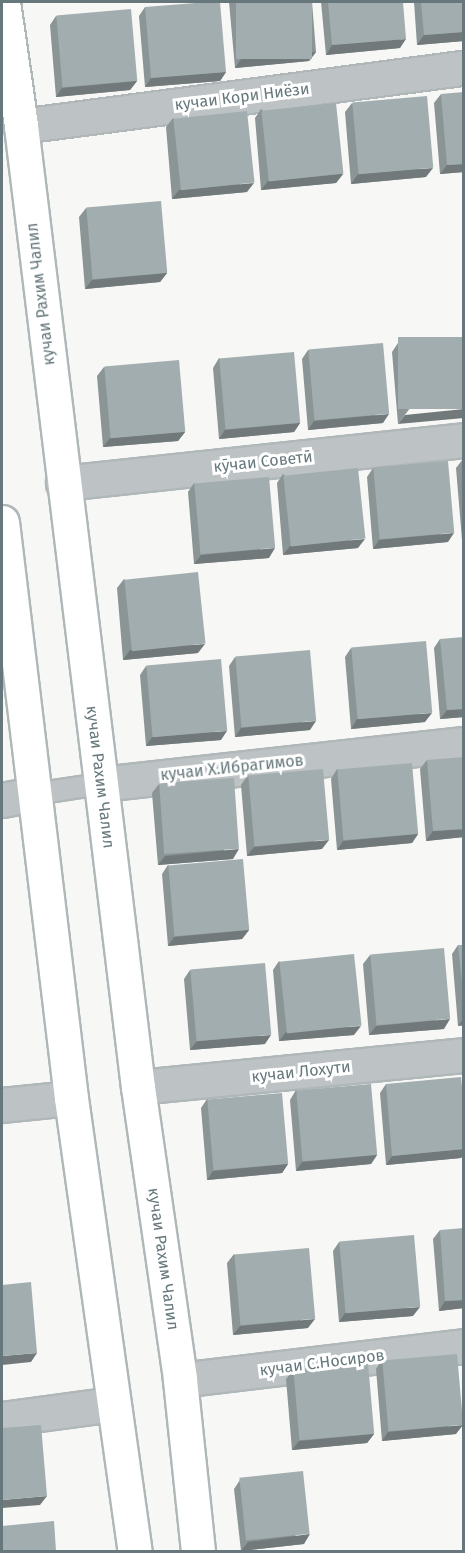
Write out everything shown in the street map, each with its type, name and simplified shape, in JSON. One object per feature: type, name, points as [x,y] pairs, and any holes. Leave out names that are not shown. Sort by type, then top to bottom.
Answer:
[{"type":"main road","name":"кучаи Рахим Чалил","points":[[3,2],[21,126],[138,1087],[180,1380],[198,1551]]},
{"type":"main road","points":[[2,522],[71,1098],[135,1551]]},
{"type":"street","name":"кучаи Кори Ниёзи","points":[[21,126],[464,68]]},
{"type":"street","name":"кӯчаи Советӣ","points":[[63,483],[464,440]]},
{"type":"street","name":"кучаи Х.Ибрагимов","points":[[101,784],[464,744]]},
{"type":"street","name":"кучаи Х.Ибрагимов","points":[[2,800],[34,794]]},
{"type":"street","name":"кучаи Лохути","points":[[138,1087],[464,1055]]},
{"type":"street","points":[[2,1105],[71,1098]]},
{"type":"street","name":"кучаи С.Носиров","points":[[180,1380],[464,1346]]},
{"type":"street","points":[[2,1419],[113,1404]]},
{"type":"lane","name":"кучаи Х.Ибрагимов","points":[[34,794],[101,784]]},
{"type":"building","points":[[220,2],[226,72],[151,78],[145,7]]},
{"type":"building","points":[[236,2],[312,2],[312,59],[236,59]]},
{"type":"building","points":[[328,2],[403,2],[406,39],[332,45]]},
{"type":"building","points":[[421,2],[464,2],[464,32],[424,35]]},
{"type":"building","points":[[131,9],[137,81],[63,87],[56,16]]},
{"type":"building","points":[[464,92],[464,164],[447,165],[441,94]]},
{"type":"building","points":[[427,96],[433,168],[359,174],[352,103]]},
{"type":"building","points":[[336,103],[343,174],[269,181],[261,111]]},
{"type":"building","points":[[247,111],[255,183],[181,190],[173,119]]},
{"type":"building","points":[[161,201],[167,273],[93,279],[86,208]]},
{"type":"building","points":[[398,337],[464,337],[464,409],[398,409]]},
{"type":"building","points":[[383,343],[389,414],[314,420],[308,350]]},
{"type":"building","points":[[294,352],[300,423],[225,429],[219,359]]},
{"type":"building","points":[[179,360],[185,432],[111,438],[104,367]]},
{"type":"building","points":[[448,461],[454,533],[380,539],[373,468]]},
{"type":"building","points":[[358,468],[365,539],[291,546],[283,476]]},
{"type":"building","points":[[269,477],[275,548],[200,554],[194,484]]},
{"type":"building","points":[[198,572],[206,644],[132,651],[124,580]]},
{"type":"building","points":[[464,637],[464,709],[447,710],[440,639]]},
{"type":"building","points":[[426,641],[432,713],[358,719],[351,648]]},
{"type":"building","points":[[310,650],[316,721],[241,727],[235,657]]},
{"type":"building","points":[[221,659],[227,731],[153,737],[146,666]]},
{"type":"building","points":[[464,757],[464,829],[433,831],[427,760]]},
{"type":"building","points":[[412,763],[418,834],[343,840],[337,770]]},
{"type":"building","points":[[323,769],[329,840],[254,846],[248,776]]},
{"type":"building","points":[[234,778],[239,849],[164,854],[159,783]]},
{"type":"building","points":[[243,859],[249,930],[174,936],[168,866]]},
{"type":"building","points":[[458,945],[464,945],[464,1003]]},
{"type":"building","points":[[444,948],[450,1019],[376,1025],[370,954]]},
{"type":"building","points":[[354,954],[362,1026],[287,1033],[279,962]]},
{"type":"building","points":[[265,963],[271,1035],[197,1041],[190,970]]},
{"type":"building","points":[[461,1077],[464,1149],[392,1156],[386,1084]]},
{"type":"building","points":[[371,1084],[377,1155],[302,1161],[296,1091]]},
{"type":"building","points":[[282,1093],[288,1164],[213,1170],[207,1100]]},
{"type":"building","points":[[464,1228],[464,1300],[445,1301],[440,1230]]},
{"type":"building","points":[[414,1235],[420,1307],[346,1313],[339,1242]]},
{"type":"building","points":[[309,1248],[315,1319],[240,1325],[234,1255]]},
{"type":"building","points":[[31,1282],[37,1353],[2,1356],[2,1285]]},
{"type":"building","points":[[457,1354],[463,1425],[388,1431],[382,1361]]},
{"type":"building","points":[[368,1363],[374,1434],[299,1440],[293,1370]]},
{"type":"building","points":[[41,1425],[47,1496],[2,1500],[2,1428]]},
{"type":"building","points":[[303,1471],[310,1534],[246,1540],[239,1478]]},
{"type":"building","points":[[54,1521],[56,1551],[2,1551],[2,1526]]}]
